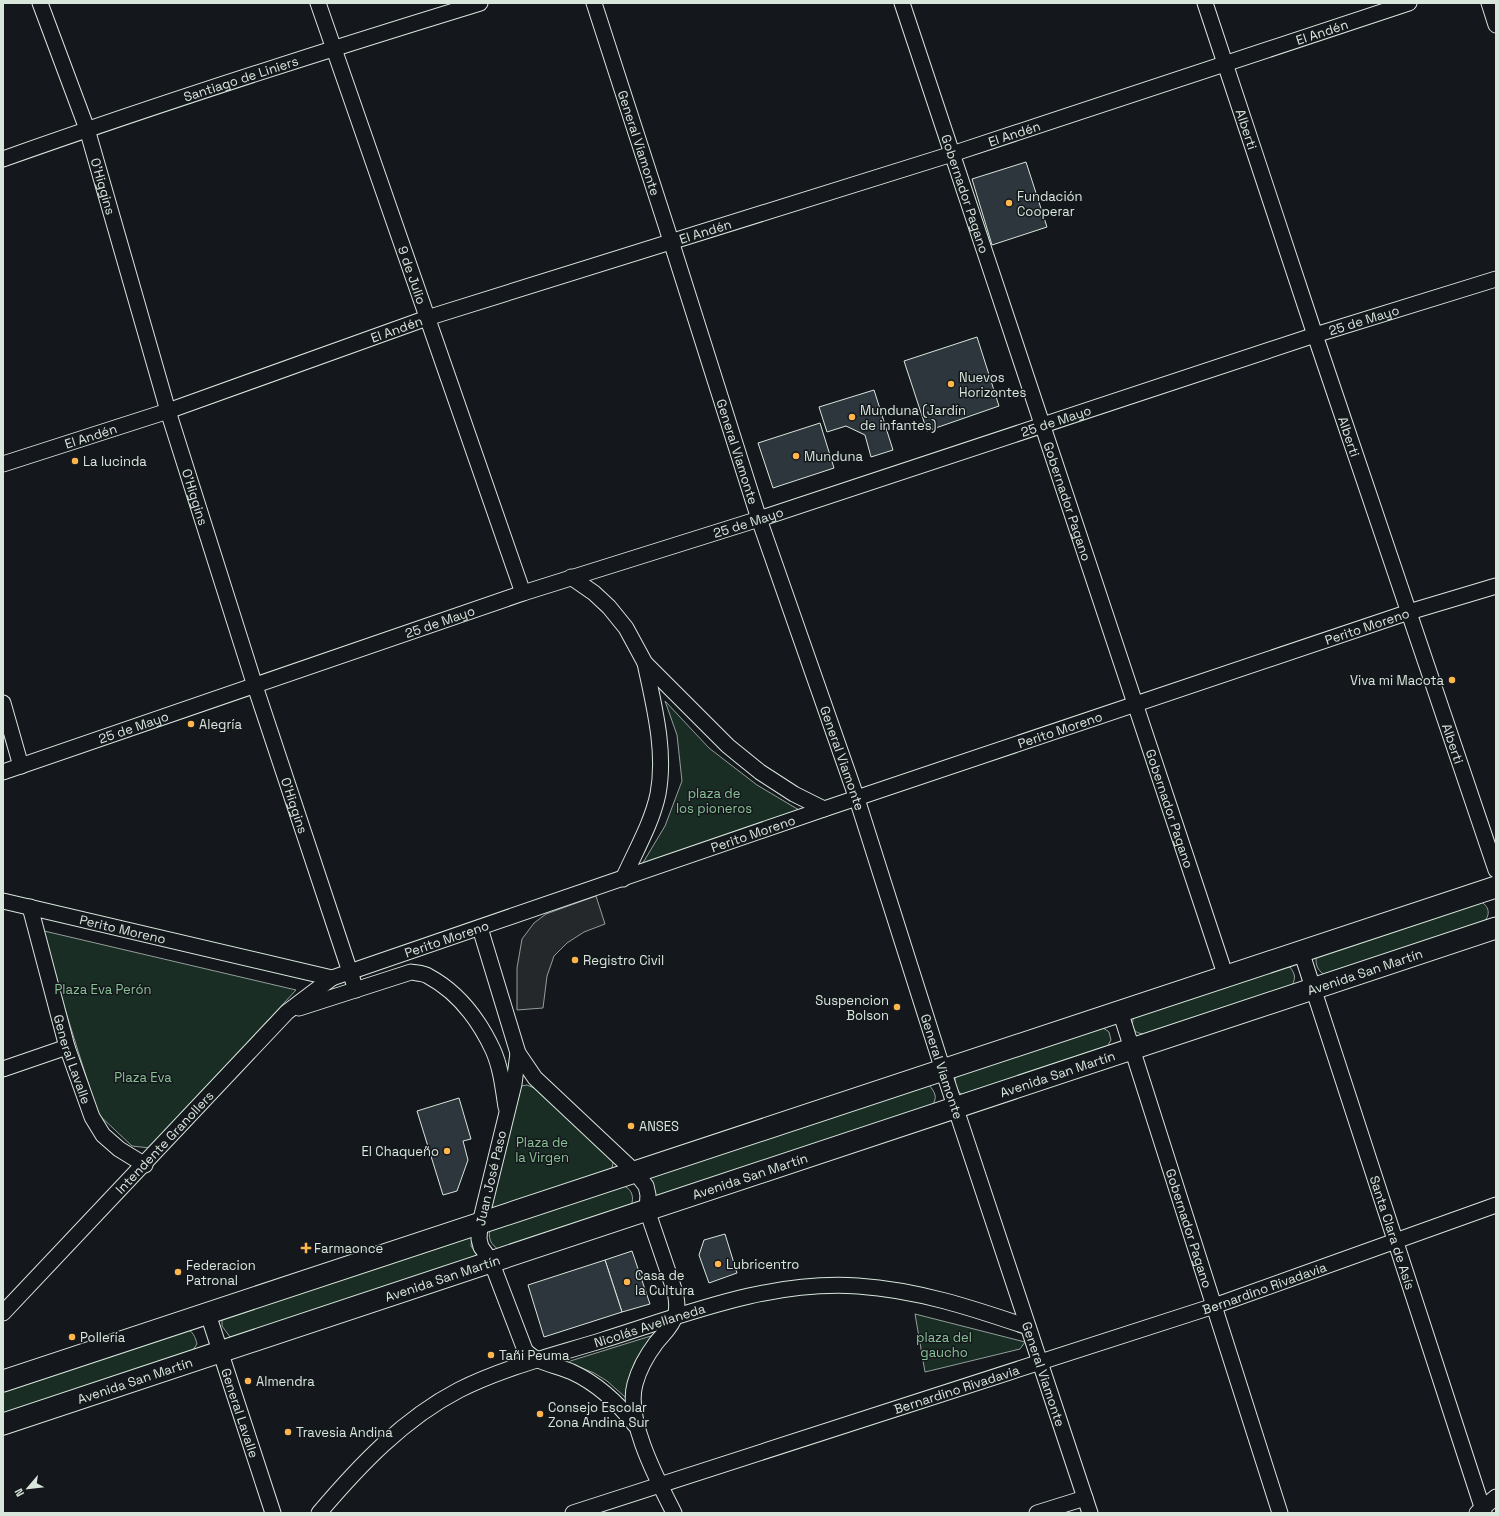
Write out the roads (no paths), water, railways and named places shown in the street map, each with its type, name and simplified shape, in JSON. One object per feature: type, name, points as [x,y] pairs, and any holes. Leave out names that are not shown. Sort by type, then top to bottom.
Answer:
[{"type":"main road","points":[[3,1381],[1496,887]]},
{"type":"main road","name":"Avenida San Martín","points":[[3,1424],[1496,928]]},
{"type":"street","name":"O'Higgins","points":[[40,3],[87,129],[168,411],[255,686],[356,990]]},
{"type":"street","name":"9 de Julio","points":[[318,3],[523,593]]},
{"type":"street","name":"Santiago de Liniers","points":[[3,159],[87,129],[333,48],[480,3]]},
{"type":"street","name":"General Viamonte","points":[[594,3],[672,241],[759,519],[857,799],[955,1108],[1090,1513]]},
{"type":"street","name":"Gobernador Pagano","points":[[902,3],[1226,977]]},
{"type":"street","name":"Alberti","points":[[1205,3],[1315,335],[1496,870]]},
{"type":"street","name":"El Andén","points":[[3,464],[168,411],[428,318],[952,154],[1409,3]]},
{"type":"street","points":[[1489,3],[1496,25]]},
{"type":"street","name":"25 de Mayo","points":[[3,772],[571,577],[759,519],[1315,335],[1496,279]]},
{"type":"street","points":[[571,577],[594,593],[609,607],[626,628],[645,664],[659,732],[660,772],[658,794],[653,811],[623,879]]},
{"type":"street","name":"Perito Moreno","points":[[3,901],[332,978],[1135,704],[1409,612],[1496,586]]},
{"type":"street","points":[[645,664],[728,746],[760,772],[794,794],[824,809]]},
{"type":"street","points":[[3,703],[21,766]]},
{"type":"street","name":"General Lavalle","points":[[30,907],[67,1048],[92,1117],[103,1135],[119,1149],[145,1165]]},
{"type":"street","name":"Juan José Paso","points":[[480,928],[518,1052],[535,1078],[635,1172],[646,1186],[648,1195],[647,1210],[678,1305],[675,1318],[643,1362],[634,1384],[633,1402],[636,1426],[660,1485],[674,1513]]},
{"type":"street","name":"Santa Clara de Asís","points":[[1301,951],[1395,1239],[1481,1512]]},
{"type":"street","points":[[287,1012],[411,972],[427,975],[453,993],[475,1017],[494,1051],[507,1112]]},
{"type":"street","name":"Intendente Granollers","points":[[3,1313],[145,1165],[287,1012],[332,978]]},
{"type":"street","name":"Gobernador Pagano","points":[[1120,1011],[1280,1513]]},
{"type":"street","points":[[3,1069],[67,1048]]},
{"type":"street","name":"Juan José Paso","points":[[518,1052],[514,1084],[480,1224],[479,1239],[481,1247],[491,1261],[521,1344],[529,1355],[573,1373],[590,1382],[622,1408],[636,1426]]},
{"type":"street","name":"Bernardino Rivadavia","points":[[573,1513],[1214,1306],[1395,1239],[1496,1205]]},
{"type":"street","name":"Nicolás Avellaneda","points":[[319,1513],[383,1444],[419,1415],[459,1391],[504,1371],[675,1318],[766,1292],[809,1287],[856,1286],[899,1290],[938,1298],[1028,1327]]},
{"type":"street","name":"General Lavalle","points":[[208,1314],[273,1513]]},
{"type":"street","points":[[1481,1512],[1496,1497]]},
{"type":"street","points":[[1037,1513],[1085,1498]]},
{"type":"place","name":"Fundación Cooperar","points":[[1009,203]]},
{"type":"place","name":"Nuevos Horizontes","points":[[951,384]]},
{"type":"place","name":"Munduna (Jardín de infantes)","points":[[852,417]]},
{"type":"place","name":"Munduna","points":[[796,456]]},
{"type":"place","name":"La lucinda","points":[[75,461]]},
{"type":"place","name":"Viva mi Macota","points":[[1452,680]]},
{"type":"place","name":"Alegría","points":[[191,724]]},
{"type":"place","name":"Registro Civil","points":[[575,960]]},
{"type":"place","name":"Suspencion Bolson","points":[[897,1007]]},
{"type":"place","name":"ANSES","points":[[631,1126]]},
{"type":"place","name":"El Chaqueño","points":[[447,1151]]},
{"type":"place","name":"Farmaonce","points":[[306,1248]]},
{"type":"place","name":"Lubricentro","points":[[718,1264]]},
{"type":"place","name":"Federacion Patronal","points":[[178,1272]]},
{"type":"place","name":"Casa de la Cultura","points":[[627,1282]]},
{"type":"place","name":"Pollería","points":[[72,1337]]},
{"type":"place","name":"Tañi Peuma","points":[[491,1355]]},
{"type":"place","name":"Almendra","points":[[248,1381]]},
{"type":"place","name":"Consejo Escolar Zona Andina Sur","points":[[540,1414]]},
{"type":"place","name":"Travesia Andina","points":[[288,1432]]},
{"type":"park label","name":"plaza de los pioneros","points":[[714,800]]},
{"type":"park label","name":"Plaza Eva Perón","points":[[103,989]]},
{"type":"park label","name":"Plaza Eva","points":[[143,1077]]},
{"type":"park label","name":"Plaza de la Virgen","points":[[542,1150]]},
{"type":"park label","name":"plaza del gaucho","points":[[944,1344]]}]
